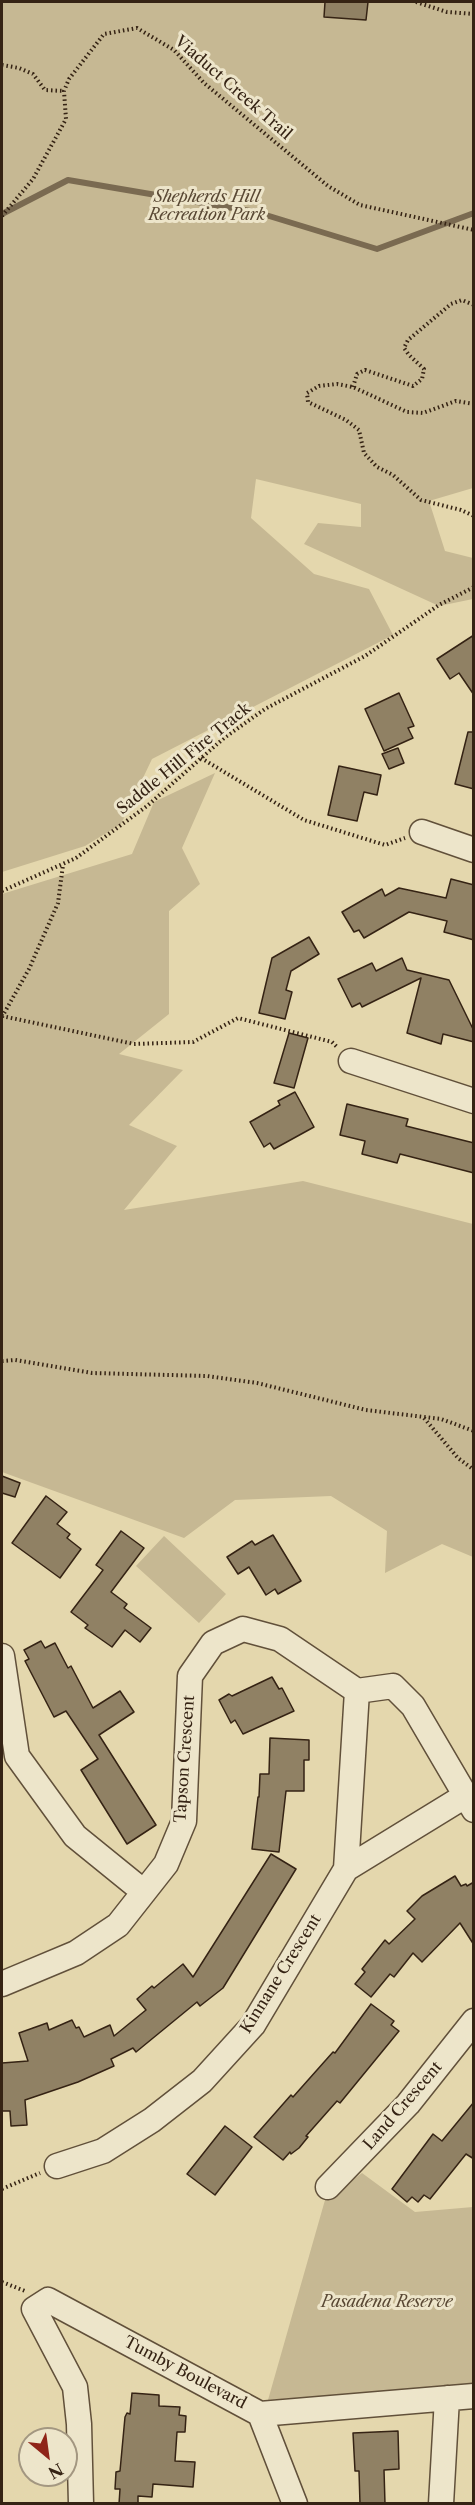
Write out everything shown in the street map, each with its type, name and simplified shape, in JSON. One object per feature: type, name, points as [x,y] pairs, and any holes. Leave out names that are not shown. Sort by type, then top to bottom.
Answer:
[{"type":"street","points":[[422,832],[474,850]]},
{"type":"street","points":[[351,1061],[474,1101]]},
{"type":"street","name":"Tapson Crescent","points":[[2,1984],[76,1953],[118,1925],[166,1864],[184,1821],[190,1677],[213,1643],[243,1629],[280,1639],[357,1691]]},
{"type":"street","points":[[2,1656],[17,1756],[75,1836],[144,1892]]},
{"type":"street","points":[[357,1691],[393,1686],[413,1706],[469,1803]]},
{"type":"street","name":"Kinnane Crescent","points":[[57,2166],[103,2151],[152,2120],[202,2081],[252,2025],[346,1869],[357,1691]]},
{"type":"street","name":"Kinnane Crescent","points":[[346,1869],[469,1803]]},
{"type":"street","name":"Land Crescent","points":[[328,2187],[408,2104],[474,2021]]},
{"type":"street","name":"Tumby Boulevard","points":[[81,2504],[79,2424],[75,2387],[34,2309],[48,2300],[260,2414],[474,2396]]},
{"type":"street","points":[[441,2504],[447,2398]]},
{"type":"street","points":[[260,2414],[295,2504]]},
{"type":"path","points":[[416,2],[447,12],[474,14]]},
{"type":"path","name":"Viaduct Creek Trail","points":[[64,91],[69,79],[104,34],[137,28],[174,50],[204,83],[328,186],[360,205],[474,230]]},
{"type":"path","points":[[2,65],[19,68],[33,74],[45,90],[64,91],[66,119],[33,179],[2,216]]},
{"type":"path","points":[[353,387],[357,374],[365,370],[413,386],[423,379],[424,369],[420,362],[409,355],[404,348],[408,340],[451,304],[462,300],[474,305]]},
{"type":"path","points":[[474,404],[456,401],[423,413],[407,412],[353,387],[337,384],[319,386],[307,393],[308,402],[346,420],[359,430],[364,453],[377,467],[393,475],[422,500],[461,510],[474,516]]},
{"type":"path","name":"Saddle Hill Fire Track","points":[[2,891],[76,858],[147,806],[224,738],[265,709],[365,656],[439,605],[474,587]]},
{"type":"path","points":[[201,758],[304,820],[385,845],[422,832]]},
{"type":"path","points":[[63,865],[58,903],[28,969],[2,1016],[134,1044],[193,1042],[238,1018],[332,1042],[351,1061]]},
{"type":"path","points":[[2,1361],[15,1360],[92,1373],[207,1376],[257,1383],[366,1410],[441,1419],[474,1431]]},
{"type":"path","points":[[423,1417],[458,1458],[474,1470]]},
{"type":"path","points":[[2,2189],[57,2166]]},
{"type":"green space","name":"Shepherds Hill Recreation Park","points":[[2,2],[473,2],[473,488],[429,501],[445,551],[473,558],[473,599],[439,606],[304,544],[318,523],[361,527],[361,504],[256,479],[251,518],[314,574],[369,589],[393,635],[152,759],[121,824],[85,846],[2,872]]},
{"type":"green space","points":[[215,773],[182,848],[200,884],[169,911],[169,1014],[119,1054],[183,1070],[129,1125],[177,1146],[124,1210],[303,1181],[473,1224],[473,1557],[442,1544],[385,1573],[387,1531],[331,1496],[235,1500],[184,1538],[2,1472],[2,894],[132,854],[154,802]]},
{"type":"green space","points":[[164,1536],[226,1594],[199,1623],[136,1566]]},
{"type":"green space","name":"Pasadena Reserve","points":[[362,2173],[415,2212],[473,2207],[473,2385],[268,2400],[325,2200]]},
{"type":"building","points":[[325,2],[368,2],[366,20],[324,17]]},
{"type":"building","points":[[474,635],[474,695],[459,673],[450,679],[437,659]]},
{"type":"building","points":[[399,693],[414,726],[408,728],[413,738],[384,751],[365,709]]},
{"type":"building","points":[[468,732],[474,732],[474,789],[455,784]]},
{"type":"building","points":[[398,748],[404,763],[389,769],[382,754]]},
{"type":"building","points":[[339,766],[381,775],[377,795],[364,792],[357,821],[328,815]]},
{"type":"building","points":[[451,879],[474,885],[474,940],[444,932],[447,921],[409,912],[364,938],[359,930],[354,932],[342,912],[382,889],[385,896],[399,888],[446,898]]},
{"type":"building","points":[[309,937],[319,954],[291,971],[286,990],[292,992],[285,1019],[259,1013],[272,958]]},
{"type":"building","points":[[402,958],[407,970],[449,980],[474,1031],[474,1042],[443,1034],[441,1044],[407,1033],[421,978],[362,1007],[360,1003],[352,1007],[338,979],[372,963],[376,971]]},
{"type":"building","points":[[289,1033],[308,1038],[294,1088],[274,1083]]},
{"type":"building","points":[[295,1092],[314,1127],[274,1149],[270,1143],[264,1147],[250,1122],[280,1105],[278,1101]]},
{"type":"building","points":[[347,1104],[408,1119],[406,1126],[474,1143],[474,1173],[400,1154],[397,1163],[362,1154],[365,1141],[340,1135]]},
{"type":"building","points":[[2,1476],[20,1483],[15,1497],[2,1493]]},
{"type":"building","points":[[46,1496],[67,1512],[57,1524],[70,1534],[67,1538],[81,1549],[60,1578],[12,1543]]},
{"type":"building","points":[[121,1531],[144,1548],[111,1592],[127,1604],[124,1608],[151,1628],[140,1642],[125,1630],[112,1647],[85,1628],[88,1625],[71,1612],[103,1570],[96,1565]]},
{"type":"building","points":[[273,1535],[301,1581],[278,1594],[275,1589],[266,1595],[249,1567],[238,1574],[227,1557],[252,1541],[255,1545]]},
{"type":"building","points":[[41,1641],[45,1648],[55,1643],[68,1668],[71,1666],[93,1708],[120,1691],[134,1712],[99,1735],[156,1825],[127,1844],[81,1770],[98,1759],[66,1711],[54,1717],[25,1661],[29,1659],[24,1650]]},
{"type":"building","points":[[272,1677],[279,1689],[282,1688],[294,1711],[243,1734],[235,1720],[231,1723],[219,1700]]},
{"type":"building","points":[[270,1738],[309,1740],[309,1760],[304,1760],[304,1791],[286,1791],[279,1852],[252,1849],[260,1774],[269,1774]]},
{"type":"building","points":[[271,1854],[296,1869],[223,1988],[200,2006],[197,2002],[136,2052],[133,2048],[111,2059],[114,2066],[78,2082],[25,2100],[27,2125],[11,2126],[10,2111],[2,2111],[2,2063],[28,2061],[19,2033],[47,2023],[49,2030],[72,2020],[84,2037],[110,2025],[114,2036],[146,2010],[137,1999],[152,1986],[154,1988],[183,1964],[193,1977]]},
{"type":"building","points":[[455,1876],[461,1886],[474,1882],[474,1945],[460,1923],[422,1962],[413,1953],[394,1977],[390,1974],[371,1997],[355,1984],[365,1972],[362,1969],[385,1940],[389,1944],[415,1919],[407,1911],[422,1896]]},
{"type":"building","points":[[371,2004],[394,2021],[391,2025],[399,2031],[340,2103],[337,2101],[306,2136],[308,2137],[299,2148],[291,2154],[290,2152],[283,2160],[254,2137],[291,2095],[293,2097],[333,2052],[335,2053]]},
{"type":"building","points":[[474,2102],[474,2159],[466,2154],[430,2199],[424,2195],[418,2202],[412,2197],[407,2202],[392,2189],[433,2134],[442,2141]]},
{"type":"building","points":[[225,2126],[252,2147],[215,2195],[187,2174]]},
{"type":"building","points":[[132,2393],[159,2395],[159,2406],[180,2407],[179,2415],[186,2416],[185,2432],[177,2432],[175,2461],[195,2462],[193,2487],[153,2484],[152,2497],[138,2496],[138,2504],[119,2504],[120,2489],[115,2489],[116,2472],[120,2471],[125,2417],[127,2413],[130,2414]]},
{"type":"building","points":[[398,2431],[399,2469],[384,2470],[385,2504],[360,2504],[359,2471],[355,2471],[353,2433]]},
{"type":"waterway","points":[[2,214],[68,180],[256,212],[377,249],[474,213]]}]
